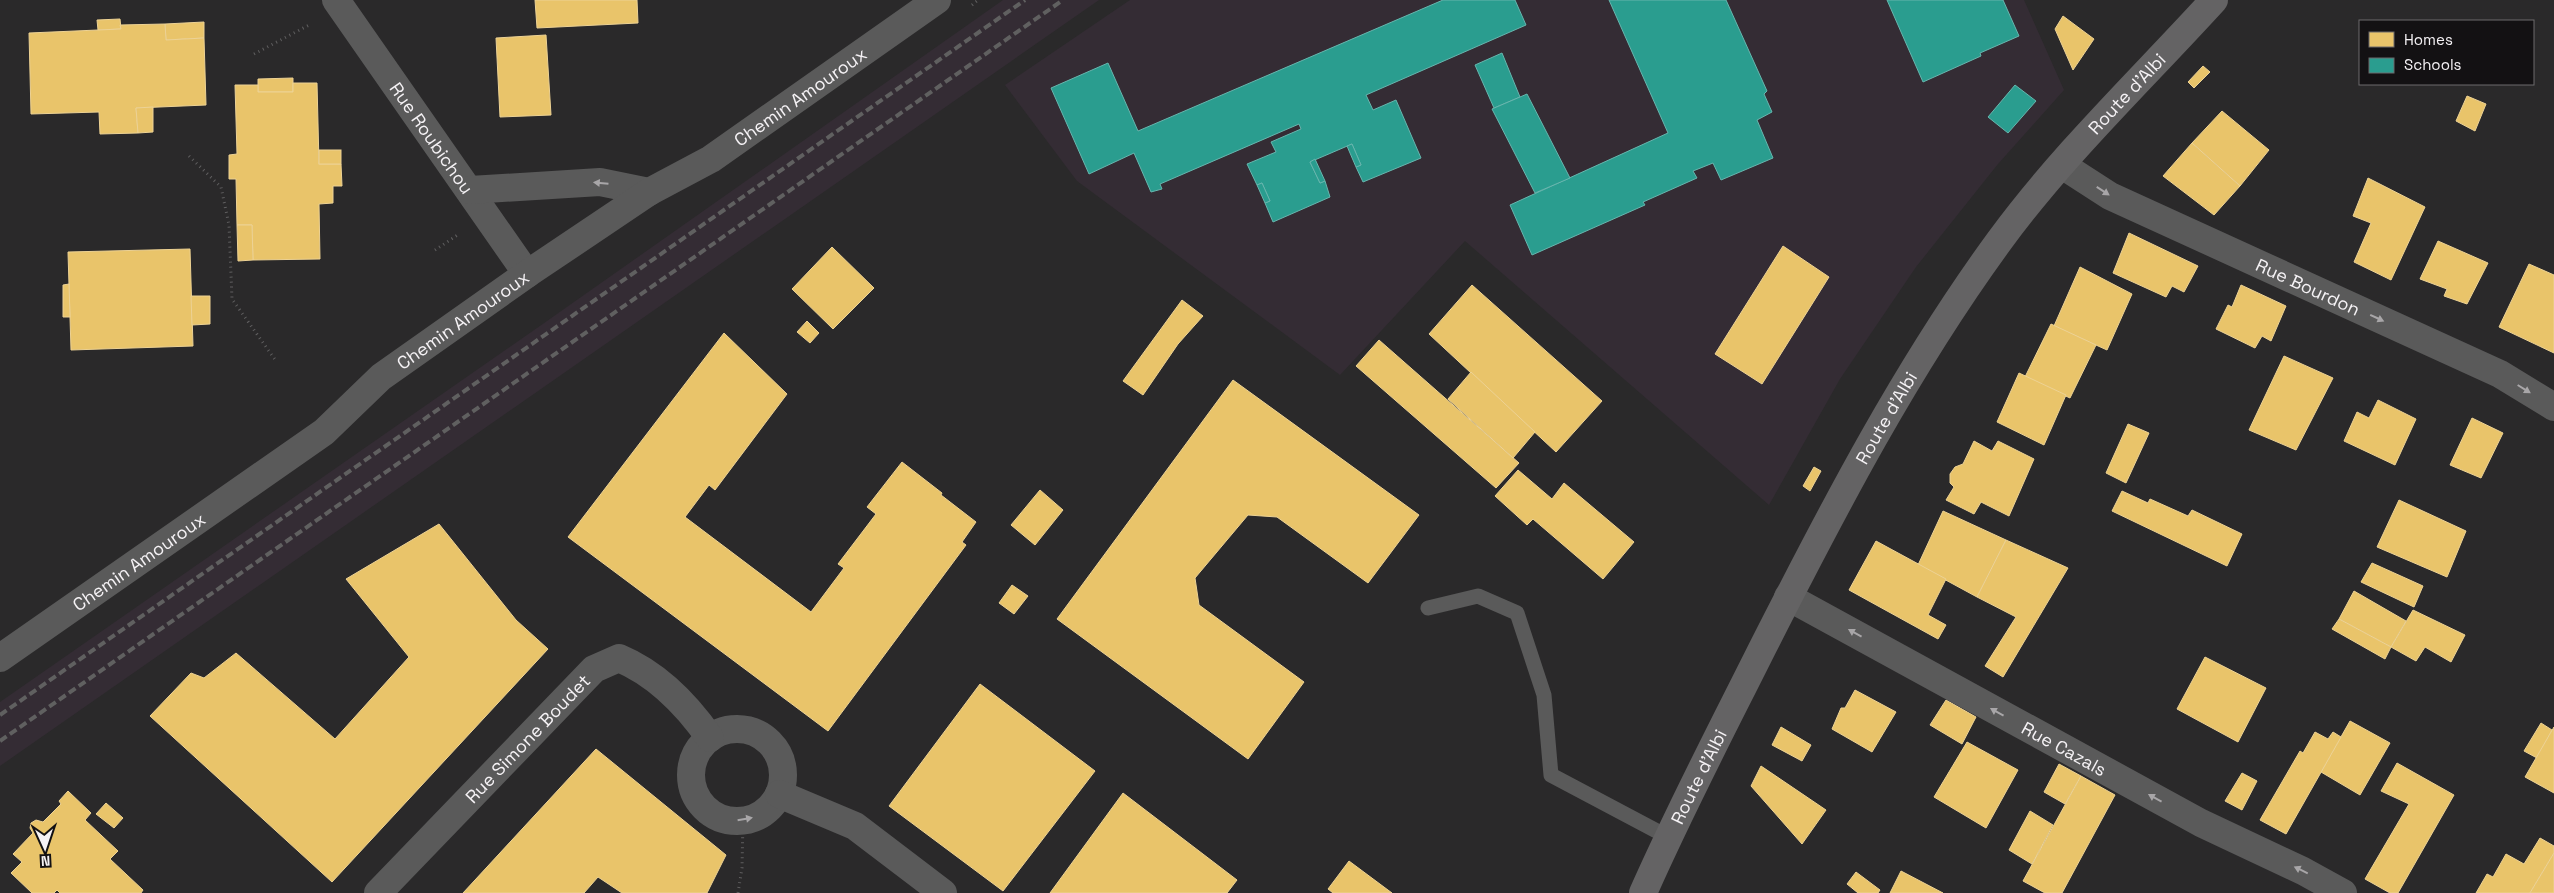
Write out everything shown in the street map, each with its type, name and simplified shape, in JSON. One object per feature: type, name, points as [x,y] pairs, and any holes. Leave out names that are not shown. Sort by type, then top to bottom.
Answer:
[{"type":"main road","name":"Route d'Albi","points":[[1643,893],[1668,837],[1842,492],[1912,372],[2000,240],[2062,165],[2214,0]]},
{"type":"street","name":"Chemin Amouroux","points":[[0,658],[324,432],[381,377],[527,274],[649,192],[711,159],[937,0]]},
{"type":"street","name":"Rue Roubichou","points":[[344,3],[527,274]]},
{"type":"street","name":"Rue Bourdon","points":[[2062,165],[2110,196],[2500,374],[2554,407]]},
{"type":"street","points":[[470,190],[600,182],[649,192]]},
{"type":"street","name":"Rue Cazals","points":[[1788,597],[2200,823],[2304,871],[2344,893]]},
{"type":"street","name":"Rue Simone Boudet","points":[[378,893],[594,669],[619,658],[640,667],[691,711],[710,738]]},
{"type":"street","points":[[738,729],[753,731],[766,739],[776,751],[782,764],[782,780],[779,794],[770,807],[757,816],[743,820],[727,820],[714,815],[702,805],[694,792],[691,777],[692,762],[699,748],[710,738],[723,731],[738,729]]},
{"type":"street","points":[[779,794],[855,826],[942,893]]},
{"type":"lane","points":[[1428,608],[1478,596],[1518,613],[1544,695],[1551,776],[1668,837]]},
{"type":"path","points":[[254,54],[344,3]]},
{"type":"path","points":[[189,156],[221,186],[229,225],[232,299],[276,361]]},
{"type":"path","points":[[738,893],[742,868],[743,820]]},
{"type":"shaded area","points":[[1003,0],[1099,0],[0,766],[0,702],[547,321]]},
{"type":"shaded area","points":[[1130,0],[2024,0],[2064,90],[1998,164],[1916,267],[1840,379],[1769,505],[1465,241],[1340,375],[1077,181],[1005,85]]},
{"type":"building: Homes","points":[[535,0],[637,0],[638,23],[537,28]]},
{"type":"building: Homes","points":[[2063,16],[2094,39],[2073,70],[2055,29]]},
{"type":"building: Homes","points":[[120,19],[121,29],[98,30],[97,20]]},
{"type":"building: Homes","points":[[204,22],[204,38],[166,40],[165,24]]},
{"type":"building: Homes","points":[[165,24],[166,40],[204,38],[206,105],[136,108],[138,133],[100,134],[99,112],[31,114],[29,33],[121,29],[120,25]]},
{"type":"building: Homes","points":[[546,35],[551,115],[500,117],[496,38]]},
{"type":"building: Homes","points":[[2203,66],[2210,72],[2194,88],[2188,82]]},
{"type":"building: Homes","points":[[293,78],[293,92],[258,92],[258,79]]},
{"type":"building: Homes","points":[[293,83],[317,83],[319,164],[341,164],[342,186],[333,186],[333,203],[319,204],[320,259],[253,260],[252,225],[237,225],[236,179],[229,179],[229,155],[237,154],[235,85],[258,85],[258,92],[293,92]]},
{"type":"building: Homes","points":[[2467,96],[2486,104],[2475,131],[2456,121]]},
{"type":"building: Homes","points":[[153,107],[153,132],[138,133],[136,108]]},
{"type":"building: Homes","points":[[2222,111],[2269,150],[2240,186],[2192,143]]},
{"type":"building: Homes","points":[[2192,143],[2240,186],[2214,215],[2163,176]]},
{"type":"building: Homes","points":[[319,150],[341,150],[341,164],[319,164]]},
{"type":"building: Homes","points":[[2368,178],[2425,207],[2391,280],[2354,262],[2371,223],[2353,216]]},
{"type":"building: Homes","points":[[237,225],[252,225],[253,260],[238,261]]},
{"type":"building: Homes","points":[[2129,233],[2198,266],[2184,292],[2172,286],[2166,297],[2113,273]]},
{"type":"building: Homes","points":[[2438,241],[2488,263],[2467,304],[2444,296],[2447,289],[2420,279]]},
{"type":"building: Homes","points":[[1783,246],[1829,277],[1762,384],[1715,354]]},
{"type":"building: Homes","points":[[832,247],[874,288],[833,329],[792,289]]},
{"type":"building: Homes","points":[[190,249],[193,346],[71,350],[68,252]]},
{"type":"building: Homes","points":[[2529,264],[2554,275],[2554,353],[2499,327]]},
{"type":"building: Homes","points":[[2080,267],[2132,294],[2107,350],[2054,326]]},
{"type":"building: Homes","points":[[69,284],[70,317],[63,317],[63,285]]},
{"type":"building: Homes","points":[[1472,285],[1602,401],[1556,452],[1429,334]]},
{"type":"building: Homes","points":[[2241,285],[2286,306],[2271,341],[2262,336],[2255,348],[2216,329],[2228,305],[2232,307]]},
{"type":"building: Homes","points":[[191,296],[210,296],[210,324],[192,325]]},
{"type":"building: Homes","points":[[1182,300],[1203,316],[1178,344],[1143,395],[1123,381]]},
{"type":"building: Homes","points":[[807,321],[819,333],[810,343],[797,332]]},
{"type":"building: Homes","points":[[2051,324],[2096,345],[2070,398],[2025,377]]},
{"type":"building: Homes","points":[[724,333],[787,394],[715,490],[709,485],[685,517],[811,612],[844,568],[838,564],[876,514],[867,507],[902,462],[976,522],[962,542],[966,545],[828,731],[568,537]]},
{"type":"building: Homes","points":[[1379,340],[1519,463],[1496,488],[1356,366]]},
{"type":"building: Homes","points":[[2284,356],[2333,378],[2296,450],[2249,430]]},
{"type":"building: Homes","points":[[1471,372],[1535,432],[1513,458],[1448,399]]},
{"type":"building: Homes","points":[[2019,373],[2066,395],[2044,445],[1997,422]]},
{"type":"building: Homes","points":[[1233,380],[1419,515],[1368,583],[1277,517],[1248,515],[1195,578],[1199,605],[1304,682],[1248,759],[1057,619]]},
{"type":"building: Homes","points":[[2378,400],[2416,419],[2395,465],[2344,441],[2357,412],[2369,418]]},
{"type":"building: Homes","points":[[2472,418],[2503,433],[2481,478],[2450,465]]},
{"type":"building: Homes","points":[[2128,424],[2149,433],[2126,483],[2106,473]]},
{"type":"building: Homes","points":[[1974,441],[1992,451],[1998,441],[2034,459],[2009,516],[1981,502],[1974,514],[1946,500],[1954,487],[1950,483],[1950,474],[1955,467],[1963,464]]},
{"type":"building: Homes","points":[[1814,467],[1821,471],[1810,491],[1803,486]]},
{"type":"building: Homes","points":[[1518,470],[1552,499],[1564,483],[1634,542],[1603,579],[1533,519],[1527,525],[1495,496]]},
{"type":"building: Homes","points":[[1040,490],[1063,510],[1035,545],[1011,525]]},
{"type":"building: Homes","points":[[2122,491],[2148,503],[2150,499],[2188,516],[2192,510],[2242,534],[2227,566],[2112,511]]},
{"type":"building: Homes","points":[[2399,500],[2466,531],[2447,577],[2377,547]]},
{"type":"building: Homes","points":[[1943,511],[2006,540],[1977,597],[1918,565]]},
{"type":"building: Homes","points":[[439,524],[516,620],[548,649],[332,882],[150,716],[191,673],[204,678],[236,653],[335,739],[409,657],[346,579]]},
{"type":"building: Homes","points":[[2006,540],[2068,568],[2003,677],[1985,666],[2016,617],[1977,597]]},
{"type":"building: Homes","points":[[1876,541],[1946,579],[1928,615],[1946,625],[1938,639],[1849,590]]},
{"type":"building: Homes","points":[[2372,563],[2423,586],[2414,607],[2361,582]]},
{"type":"building: Homes","points":[[1012,585],[1028,596],[1014,614],[999,603]]},
{"type":"building: Homes","points":[[2354,591],[2406,621],[2391,647],[2339,619]]},
{"type":"building: Homes","points":[[2413,610],[2465,635],[2451,662],[2425,647],[2416,661],[2391,647]]},
{"type":"building: Homes","points":[[2339,619],[2391,647],[2385,659],[2332,629]]},
{"type":"building: Homes","points":[[2205,657],[2266,688],[2238,742],[2177,709]]},
{"type":"building: Homes","points":[[980,684],[1095,771],[1003,891],[889,806]]},
{"type":"building: Homes","points":[[1855,690],[1896,712],[1872,752],[1832,729],[1841,708],[1845,708]]},
{"type":"building: Homes","points":[[1946,700],[1976,717],[1962,744],[1930,725]]},
{"type":"building: Homes","points":[[2350,721],[2390,743],[2360,795],[2321,772]]},
{"type":"building: Homes","points":[[2541,723],[2552,730],[2537,758],[2524,751]]},
{"type":"building: Homes","points":[[1781,727],[1811,745],[1802,761],[1772,745]]},
{"type":"building: Homes","points":[[2554,727],[2554,793],[2525,777]]},
{"type":"building: Homes","points":[[2315,732],[2328,739],[2333,732],[2341,737],[2286,834],[2260,820],[2300,751],[2303,753]]},
{"type":"building: Homes","points":[[1967,742],[2018,770],[1986,828],[1934,797]]},
{"type":"building: Homes","points":[[596,749],[726,855],[707,893],[622,893],[598,877],[584,893],[463,893]]},
{"type":"building: Homes","points":[[2397,763],[2454,795],[2398,893],[2390,893],[2365,879],[2409,804],[2381,791]]},
{"type":"building: Homes","points":[[2059,764],[2081,776],[2065,804],[2044,792]]},
{"type":"building: Homes","points":[[1761,766],[1826,810],[1802,844],[1751,786]]},
{"type":"building: Homes","points":[[2242,773],[2257,781],[2242,810],[2225,801]]},
{"type":"building: Homes","points":[[2081,776],[2115,795],[2062,893],[2045,893],[2023,881]]},
{"type":"building: Homes","points":[[68,791],[91,813],[85,820],[118,851],[110,859],[143,890],[141,893],[60,893],[57,890],[54,893],[32,893],[11,873],[22,862],[13,854],[33,833],[30,828],[31,823],[36,820],[43,822],[61,804],[59,801]]},
{"type":"building: Homes","points":[[1123,793],[1237,880],[1227,893],[1050,893]]},
{"type":"building: Homes","points":[[106,803],[123,818],[114,828],[96,814]]},
{"type":"building: Homes","points":[[2030,811],[2053,825],[2032,864],[2009,850]]},
{"type":"building: Homes","points":[[2540,838],[2554,846],[2554,853],[2530,893],[2476,893],[2487,874],[2493,877],[2506,854],[2524,864]]},
{"type":"building: Homes","points":[[2554,853],[2554,893],[2530,893]]},
{"type":"building: Homes","points":[[1349,861],[1392,893],[1333,893],[1328,889]]},
{"type":"building: Homes","points":[[1901,871],[1943,893],[1890,893]]},
{"type":"building: Homes","points":[[1856,872],[1880,890],[1878,893],[1858,893],[1847,884]]},
{"type":"building: Schools","points":[[1443,0],[1515,0],[1526,25],[1366,95],[1373,110],[1396,100],[1421,158],[1363,182],[1356,167],[1361,165],[1352,144],[1310,162],[1320,183],[1325,181],[1330,197],[1273,222],[1265,203],[1270,201],[1262,183],[1257,185],[1247,164],[1276,152],[1271,142],[1301,129],[1299,124],[1160,184],[1162,189],[1151,192],[1134,153],[1089,174],[1051,88],[1108,63],[1138,131]]},
{"type":"building: Schools","points":[[1609,0],[1726,0],[1767,91],[1764,94],[1772,112],[1757,120],[1773,158],[1721,180],[1713,163],[1693,171],[1697,178],[1643,202],[1645,205],[1532,255],[1510,205],[1668,133]]},
{"type":"building: Schools","points":[[1887,0],[2003,0],[2019,36],[1980,53],[1981,56],[1923,82]]},
{"type":"building: Schools","points":[[1502,53],[1520,97],[1494,108],[1475,65]]},
{"type":"building: Schools","points":[[2015,85],[2036,101],[2008,133],[1988,117]]},
{"type":"building: Schools","points":[[1527,94],[1570,178],[1535,193],[1492,109]]},
{"type":"building: Schools","points":[[1352,144],[1361,165],[1356,167],[1347,146]]},
{"type":"building: Schools","points":[[1315,159],[1325,181],[1320,183],[1310,162]]},
{"type":"building: Schools","points":[[1262,183],[1270,201],[1265,203],[1257,185]]},
{"type":"railway","points":[[0,715],[1025,0]]},
{"type":"railway","points":[[0,741],[1063,0]]}]
